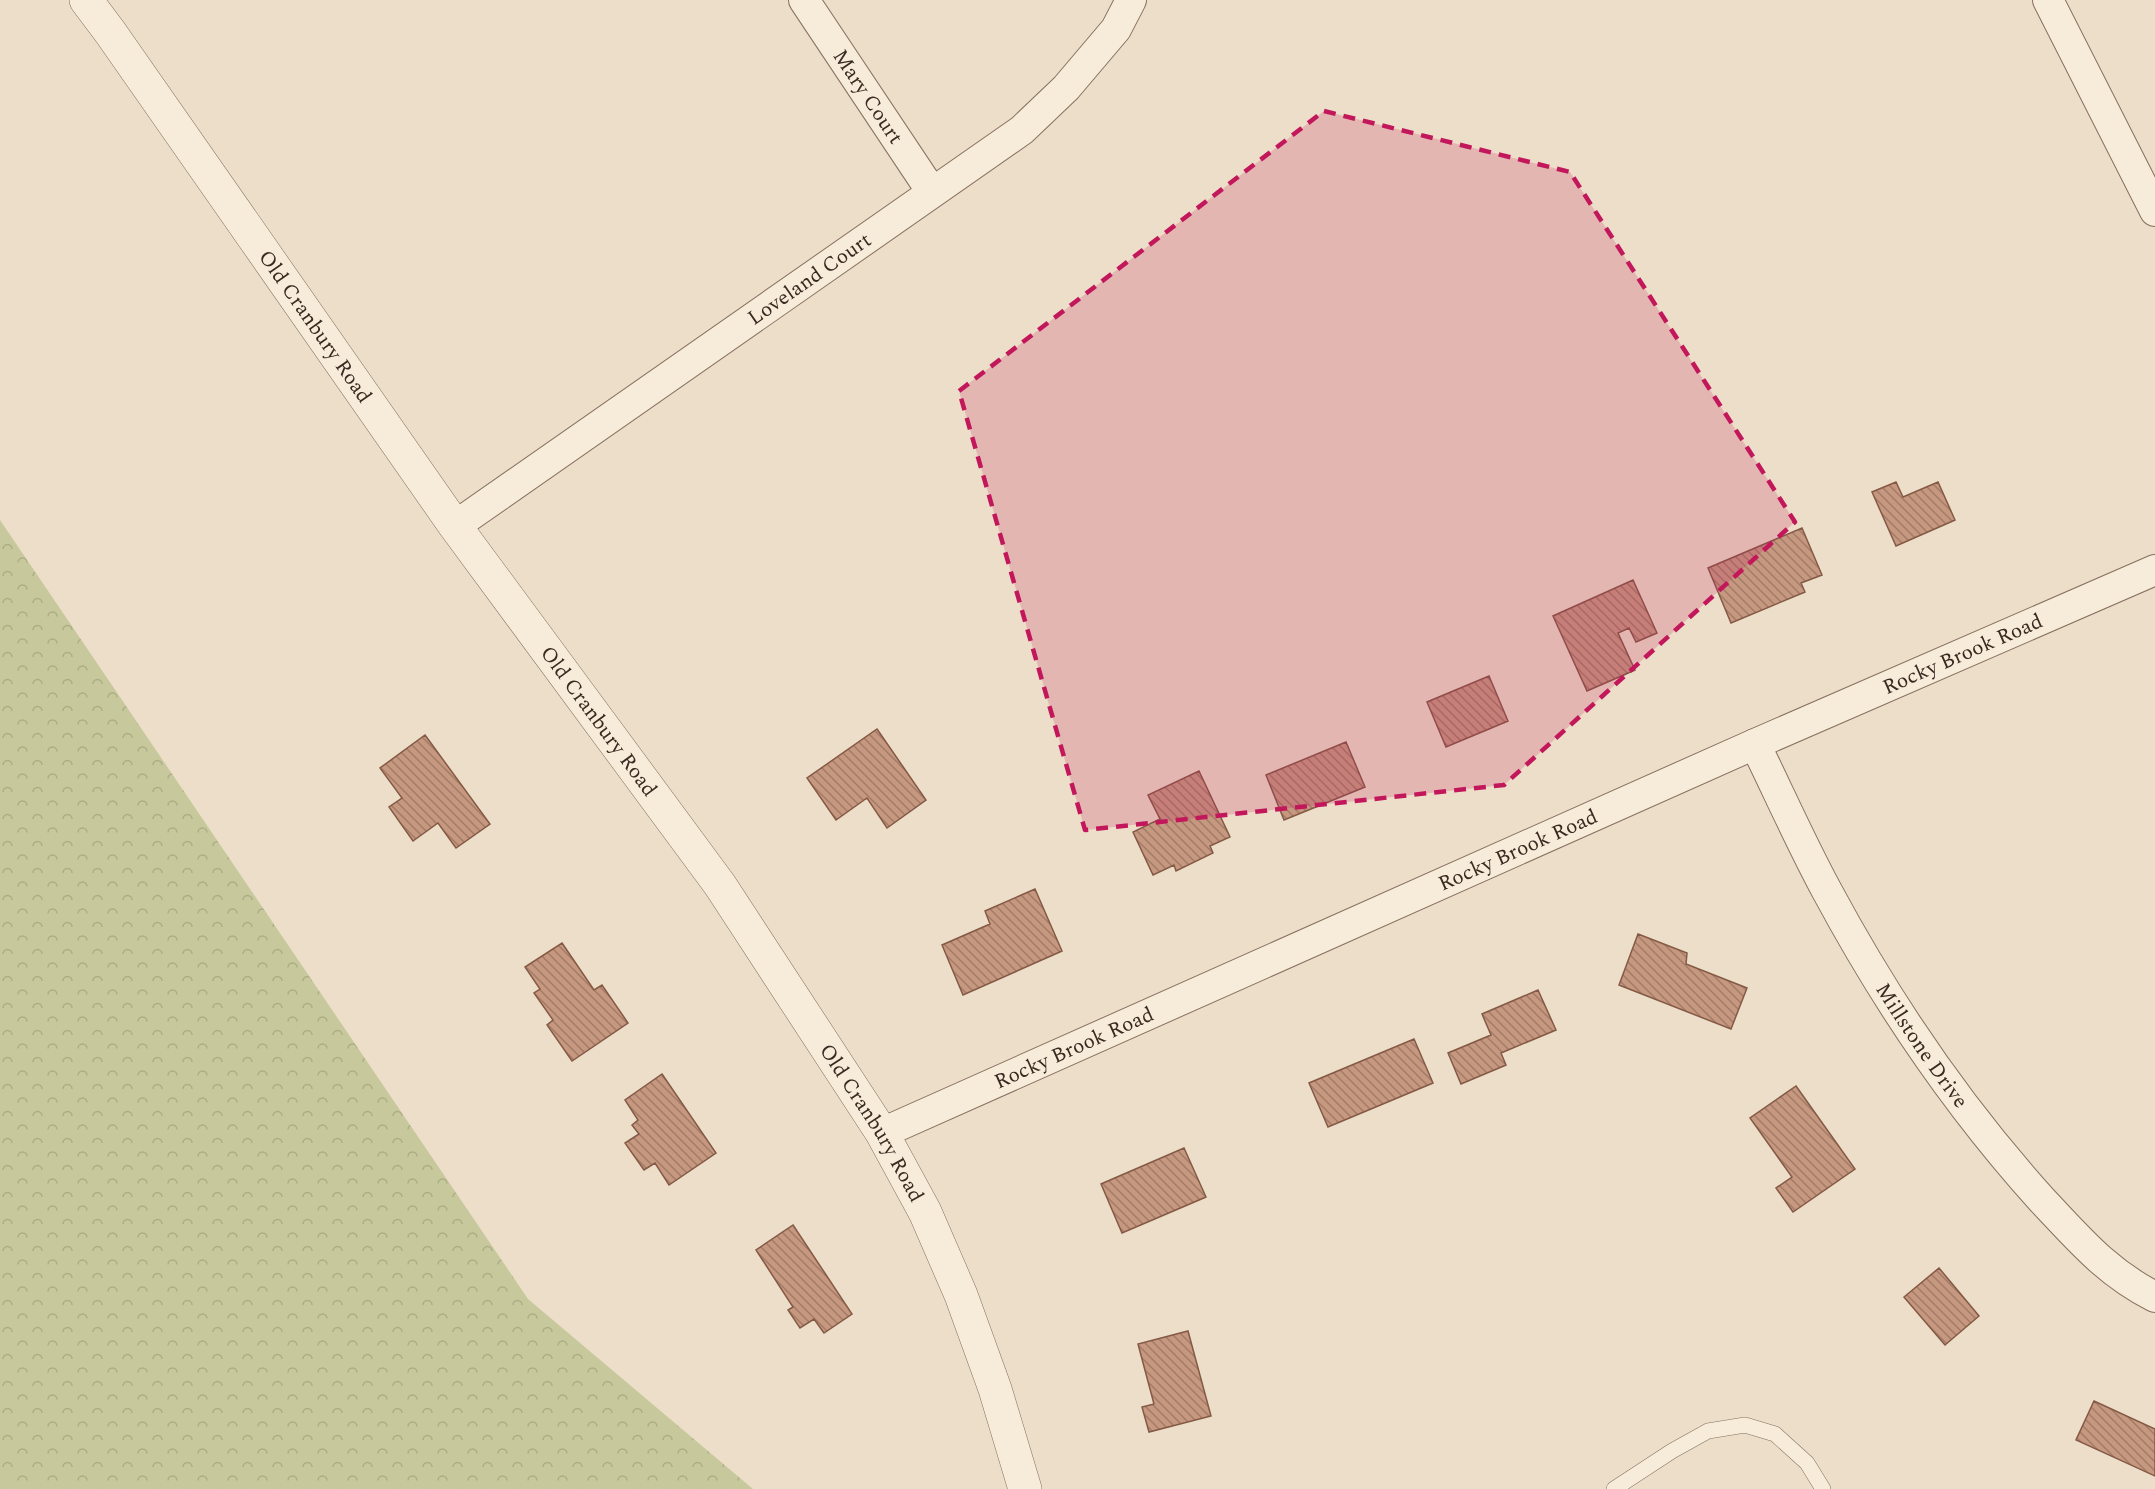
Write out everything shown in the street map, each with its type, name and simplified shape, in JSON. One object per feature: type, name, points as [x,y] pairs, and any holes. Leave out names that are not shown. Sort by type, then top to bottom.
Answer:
[{"type":"street","name":"Old Cranbury Road","points":[[86,0],[455,526],[720,885],[882,1133],[926,1212],[961,1295],[994,1389],[1025,1489]]},
{"type":"street","name":"Mary Court","points":[[804,0],[932,192]]},
{"type":"street","name":"Loveland Court","points":[[455,526],[1022,130],[1066,88],[1116,29],[1131,0]]},
{"type":"street","points":[[2048,0],[2155,211]]},
{"type":"street","name":"Rocky Brook Road","points":[[882,1133],[1755,744],[2155,570]]},
{"type":"street","name":"Millstone Drive","points":[[1755,744],[1826,891],[1884,990],[1948,1084],[2019,1174],[2092,1254],[2129,1284],[2155,1297]]},
{"type":"lane","points":[[1614,1489],[1672,1451],[1708,1431],[1745,1425],[1775,1434],[1807,1463],[1824,1489]]},
{"type":"highlighted area","points":[[1324,111],[1570,172],[1795,522],[1504,785],[1085,830],[959,391]]},
{"type":"green space","points":[[0,520],[528,1299],[753,1489],[0,1489]]},
{"type":"building","points":[[1896,482],[1903,497],[1938,482],[1955,520],[1896,546],[1872,492]]},
{"type":"building","points":[[1802,528],[1822,575],[1801,583],[1805,592],[1731,623],[1708,568]]},
{"type":"building","points":[[1633,580],[1657,633],[1636,642],[1629,628],[1618,633],[1635,670],[1587,691],[1553,616]]},
{"type":"building","points":[[1489,676],[1508,721],[1446,747],[1427,702]]},
{"type":"building","points":[[877,729],[926,800],[887,828],[867,798],[836,820],[807,778]]},
{"type":"building","points":[[425,735],[490,824],[456,848],[438,823],[413,841],[389,807],[402,798],[380,768]]},
{"type":"building","points":[[1346,742],[1365,787],[1284,820],[1266,775]]},
{"type":"building","points":[[1199,771],[1230,837],[1210,846],[1213,853],[1176,871],[1174,865],[1153,875],[1133,832],[1160,819],[1148,795]]},
{"type":"building","points":[[1035,889],[1062,951],[963,995],[942,945],[990,924],[985,911]]},
{"type":"building","points":[[1638,934],[1687,953],[1686,964],[1747,988],[1731,1029],[1619,985]]},
{"type":"building","points":[[562,943],[594,990],[602,985],[628,1023],[572,1061],[547,1025],[553,1020],[534,993],[540,989],[525,967]]},
{"type":"building","points":[[1538,990],[1556,1030],[1501,1053],[1506,1065],[1461,1084],[1448,1053],[1491,1035],[1482,1014]]},
{"type":"building","points":[[1414,1039],[1433,1083],[1328,1127],[1309,1083]]},
{"type":"building","points":[[662,1074],[716,1153],[669,1185],[655,1163],[644,1170],[625,1143],[639,1134],[632,1125],[638,1120],[625,1100]]},
{"type":"building","points":[[1796,1086],[1855,1169],[1793,1212],[1776,1188],[1792,1177],[1750,1118]]},
{"type":"building","points":[[1184,1148],[1206,1197],[1122,1233],[1101,1184]]},
{"type":"building","points":[[793,1225],[852,1314],[824,1333],[814,1319],[800,1328],[788,1310],[793,1307],[756,1250]]},
{"type":"building","points":[[1939,1268],[1979,1316],[1945,1345],[1904,1297]]},
{"type":"building","points":[[1188,1331],[1211,1416],[1149,1432],[1142,1407],[1154,1404],[1138,1344]]},
{"type":"building","points":[[2094,1401],[2155,1429],[2155,1476],[2076,1440]]}]
